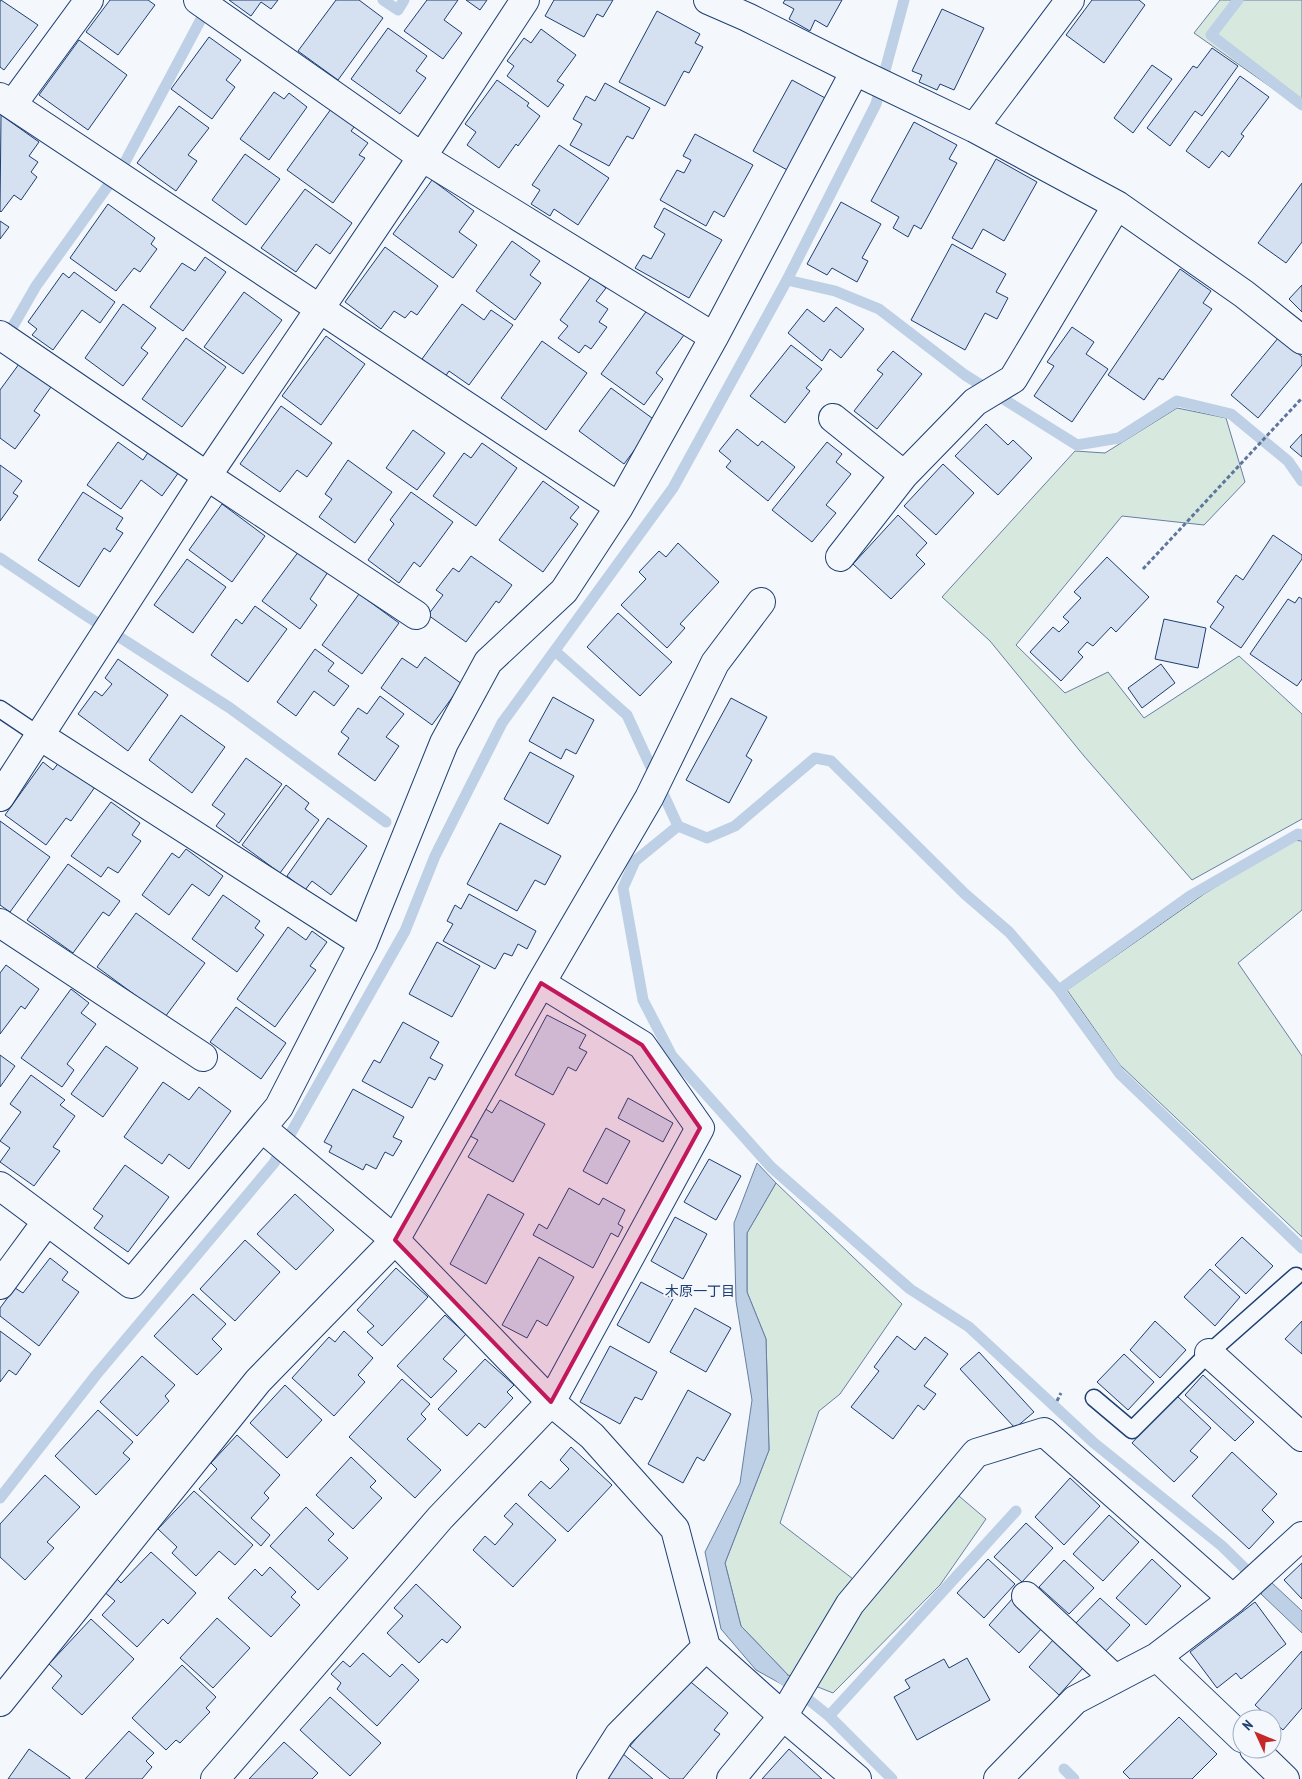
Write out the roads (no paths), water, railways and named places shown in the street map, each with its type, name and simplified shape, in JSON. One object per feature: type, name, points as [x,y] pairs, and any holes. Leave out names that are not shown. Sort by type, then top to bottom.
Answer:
[{"type":"street","points":[[88,0],[6,101],[619,507]]},
{"type":"street","points":[[0,797],[208,476],[319,308],[422,158],[525,0]]},
{"type":"street","points":[[708,0],[752,8],[861,74],[974,128],[1117,205],[1244,294],[1302,340]]},
{"type":"street","points":[[974,128],[1070,0]]},
{"type":"street","points":[[204,4],[422,158],[714,337]]},
{"type":"street","points":[[0,1186],[131,1284],[262,1128],[279,1106],[363,943],[444,743],[488,662],[564,592],[619,507],[861,74]]},
{"type":"street","points":[[840,557],[904,475],[975,402],[1013,380],[1117,205]]},
{"type":"street","points":[[6,339],[416,615]]},
{"type":"street","points":[[833,418],[904,475]]},
{"type":"street","points":[[0,1702],[258,1381],[395,1240],[649,798],[716,663],[761,602]]},
{"type":"street","points":[[40,736],[363,943]]},
{"type":"street","points":[[0,923],[204,1057]]},
{"type":"street","points":[[216,1779],[440,1518],[551,1402],[700,1128],[642,1045],[541,983]]},
{"type":"street","points":[[262,1128],[395,1240],[551,1402],[592,1436],[675,1529],[706,1647],[857,1779]]},
{"type":"street","points":[[0,1285],[47,1221]]},
{"type":"street","points":[[1209,1353],[1302,1437]]},
{"type":"street","points":[[731,1779],[783,1716],[850,1604],[976,1453],[1044,1432],[1239,1593]]},
{"type":"street","points":[[998,1779],[1075,1700],[1157,1657],[1239,1593],[1302,1536]]},
{"type":"street","points":[[1026,1596],[1115,1679]]},
{"type":"street","points":[[591,1779],[619,1735],[706,1647]]},
{"type":"street","points":[[1157,1657],[1232,1728]]},
{"type":"street","points":[[1264,1759],[1285,1779]]},
{"type":"lane","points":[[0,709],[40,736]]},
{"type":"lane","points":[[1094,1398],[1132,1430],[1209,1353],[1296,1276]]},
{"type":"water","points":[[757,1163],[776,1183],[747,1233],[747,1292],[766,1339],[769,1450],[725,1563],[741,1626],[788,1675],[785,1686],[756,1670],[721,1629],[705,1552],[740,1483],[752,1400],[736,1301],[734,1223]]},
{"type":"water","points":[[1272,1583],[1302,1611],[1302,1633],[1261,1594]]},
{"type":"waterway","points":[[383,0],[398,10],[404,0]]},
{"type":"waterway","points":[[0,1498],[96,1375],[274,1163],[405,931],[435,856],[502,723],[673,488],[787,280],[876,104],[904,0]]},
{"type":"waterway","points":[[1238,0],[1211,35],[1302,105]]},
{"type":"waterway","points":[[5,340],[36,286],[125,162],[208,6]]},
{"type":"waterway","points":[[787,280],[835,291],[879,309],[965,375],[1077,445],[1119,438],[1177,401],[1231,414],[1288,461],[1302,481]]},
{"type":"waterway","points":[[0,558],[230,708],[386,822]]},
{"type":"waterway","points":[[555,651],[627,715],[678,826],[635,861],[623,888],[643,1000],[672,1056],[771,1167],[910,1289],[969,1327],[1094,1443],[1222,1546],[1277,1600]]},
{"type":"waterway","points":[[678,826],[707,838],[735,826],[815,758],[831,761],[965,894],[1009,932],[1059,990],[1190,896],[1298,834],[1302,835]]},
{"type":"waterway","points":[[1059,990],[1120,1074],[1302,1248]]},
{"type":"waterway","points":[[829,1716],[1016,1511]]},
{"type":"waterway","points":[[774,1672],[829,1716],[892,1779]]},
{"type":"waterway","points":[[1064,1769],[1074,1779]]},
{"type":"district","name":"木原一丁目","points":[[700,1291]]}]
